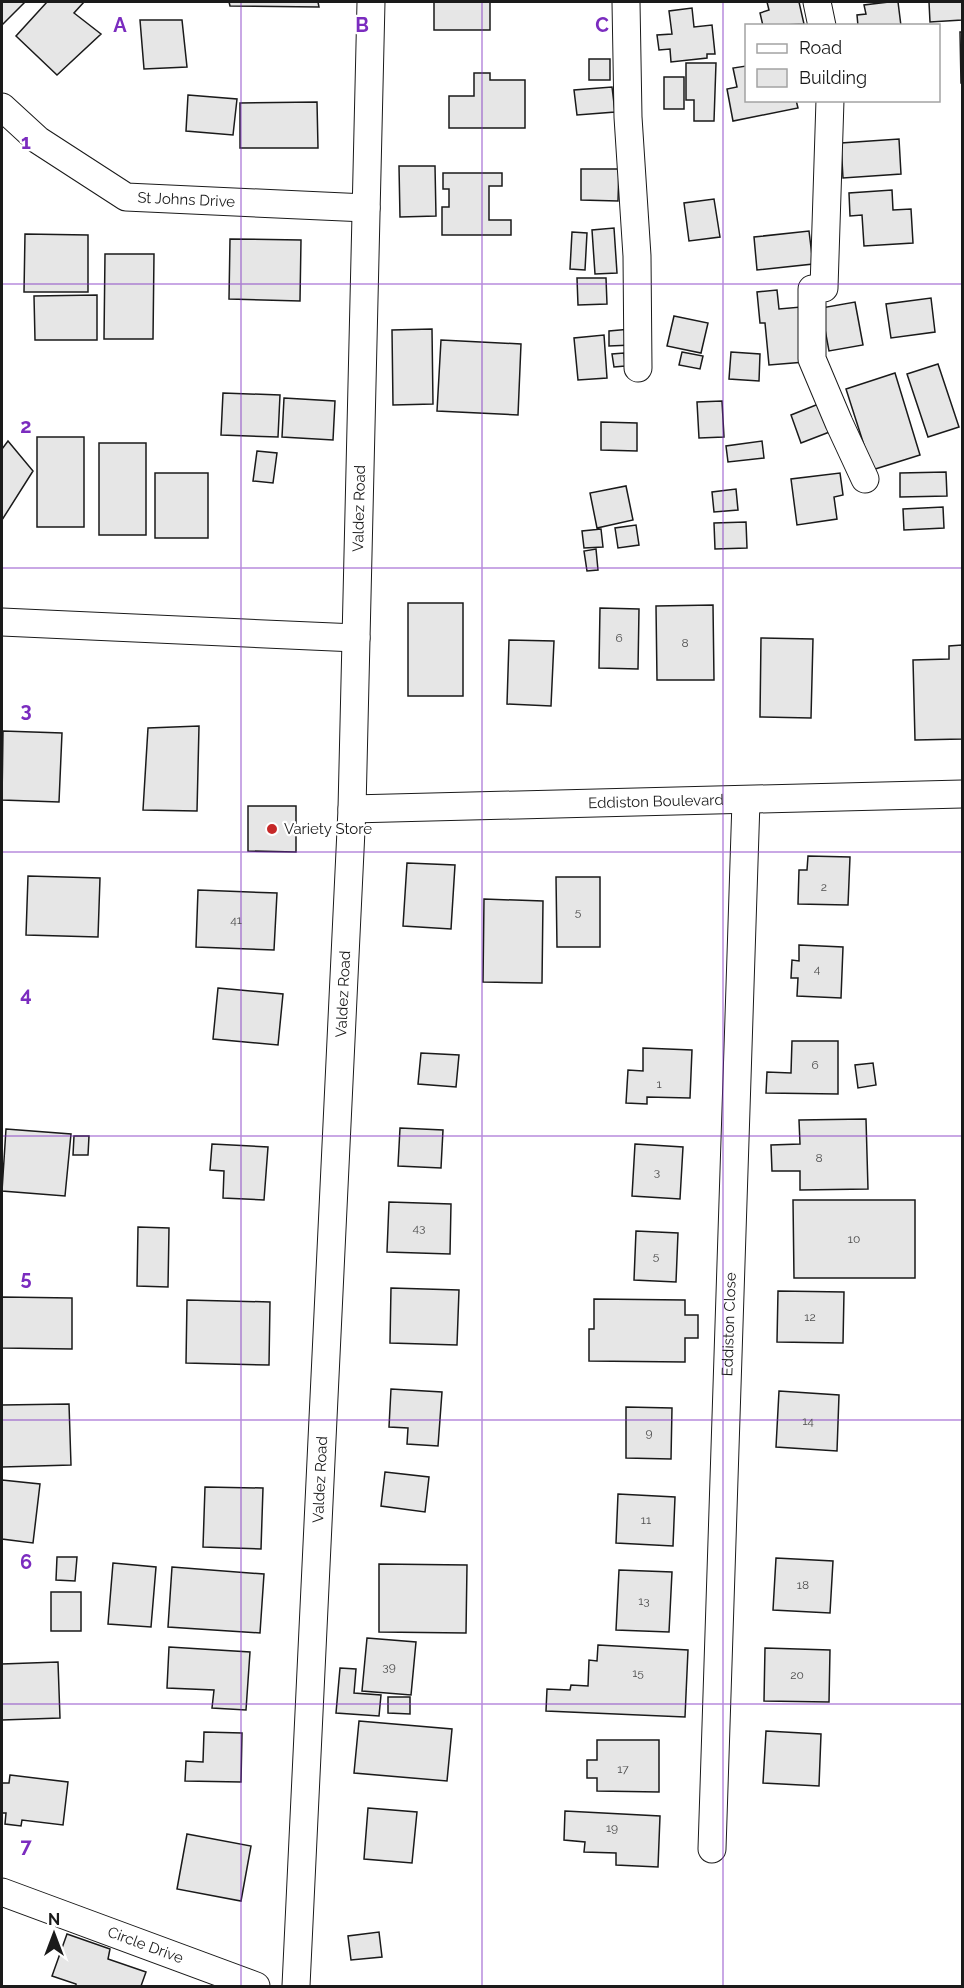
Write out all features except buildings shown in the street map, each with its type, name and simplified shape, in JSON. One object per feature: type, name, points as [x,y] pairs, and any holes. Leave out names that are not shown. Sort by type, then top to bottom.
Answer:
[{"type":"street","name":"Valdez Road","points":[[296,1986],[352,809],[371,2]]},
{"type":"street","points":[[626,2],[628,117],[637,256],[638,368]]},
{"type":"street","points":[[817,2],[822,24]]},
{"type":"street","points":[[830,102],[824,288],[812,289],[812,359],[838,423],[865,479]]},
{"type":"street","name":"St Johns Drive","points":[[2,107],[38,140],[126,197],[366,208]]},
{"type":"street","points":[[2,622],[356,638]]},
{"type":"street","name":"Eddiston Boulevard","points":[[352,809],[963,794]]},
{"type":"street","name":"Eddiston Close","points":[[712,1849],[746,801]]},
{"type":"street","name":"Circle Drive","points":[[2,1892],[256,1986]]},
{"type":"place","name":"Variety Store","points":[[272,829]]}]
